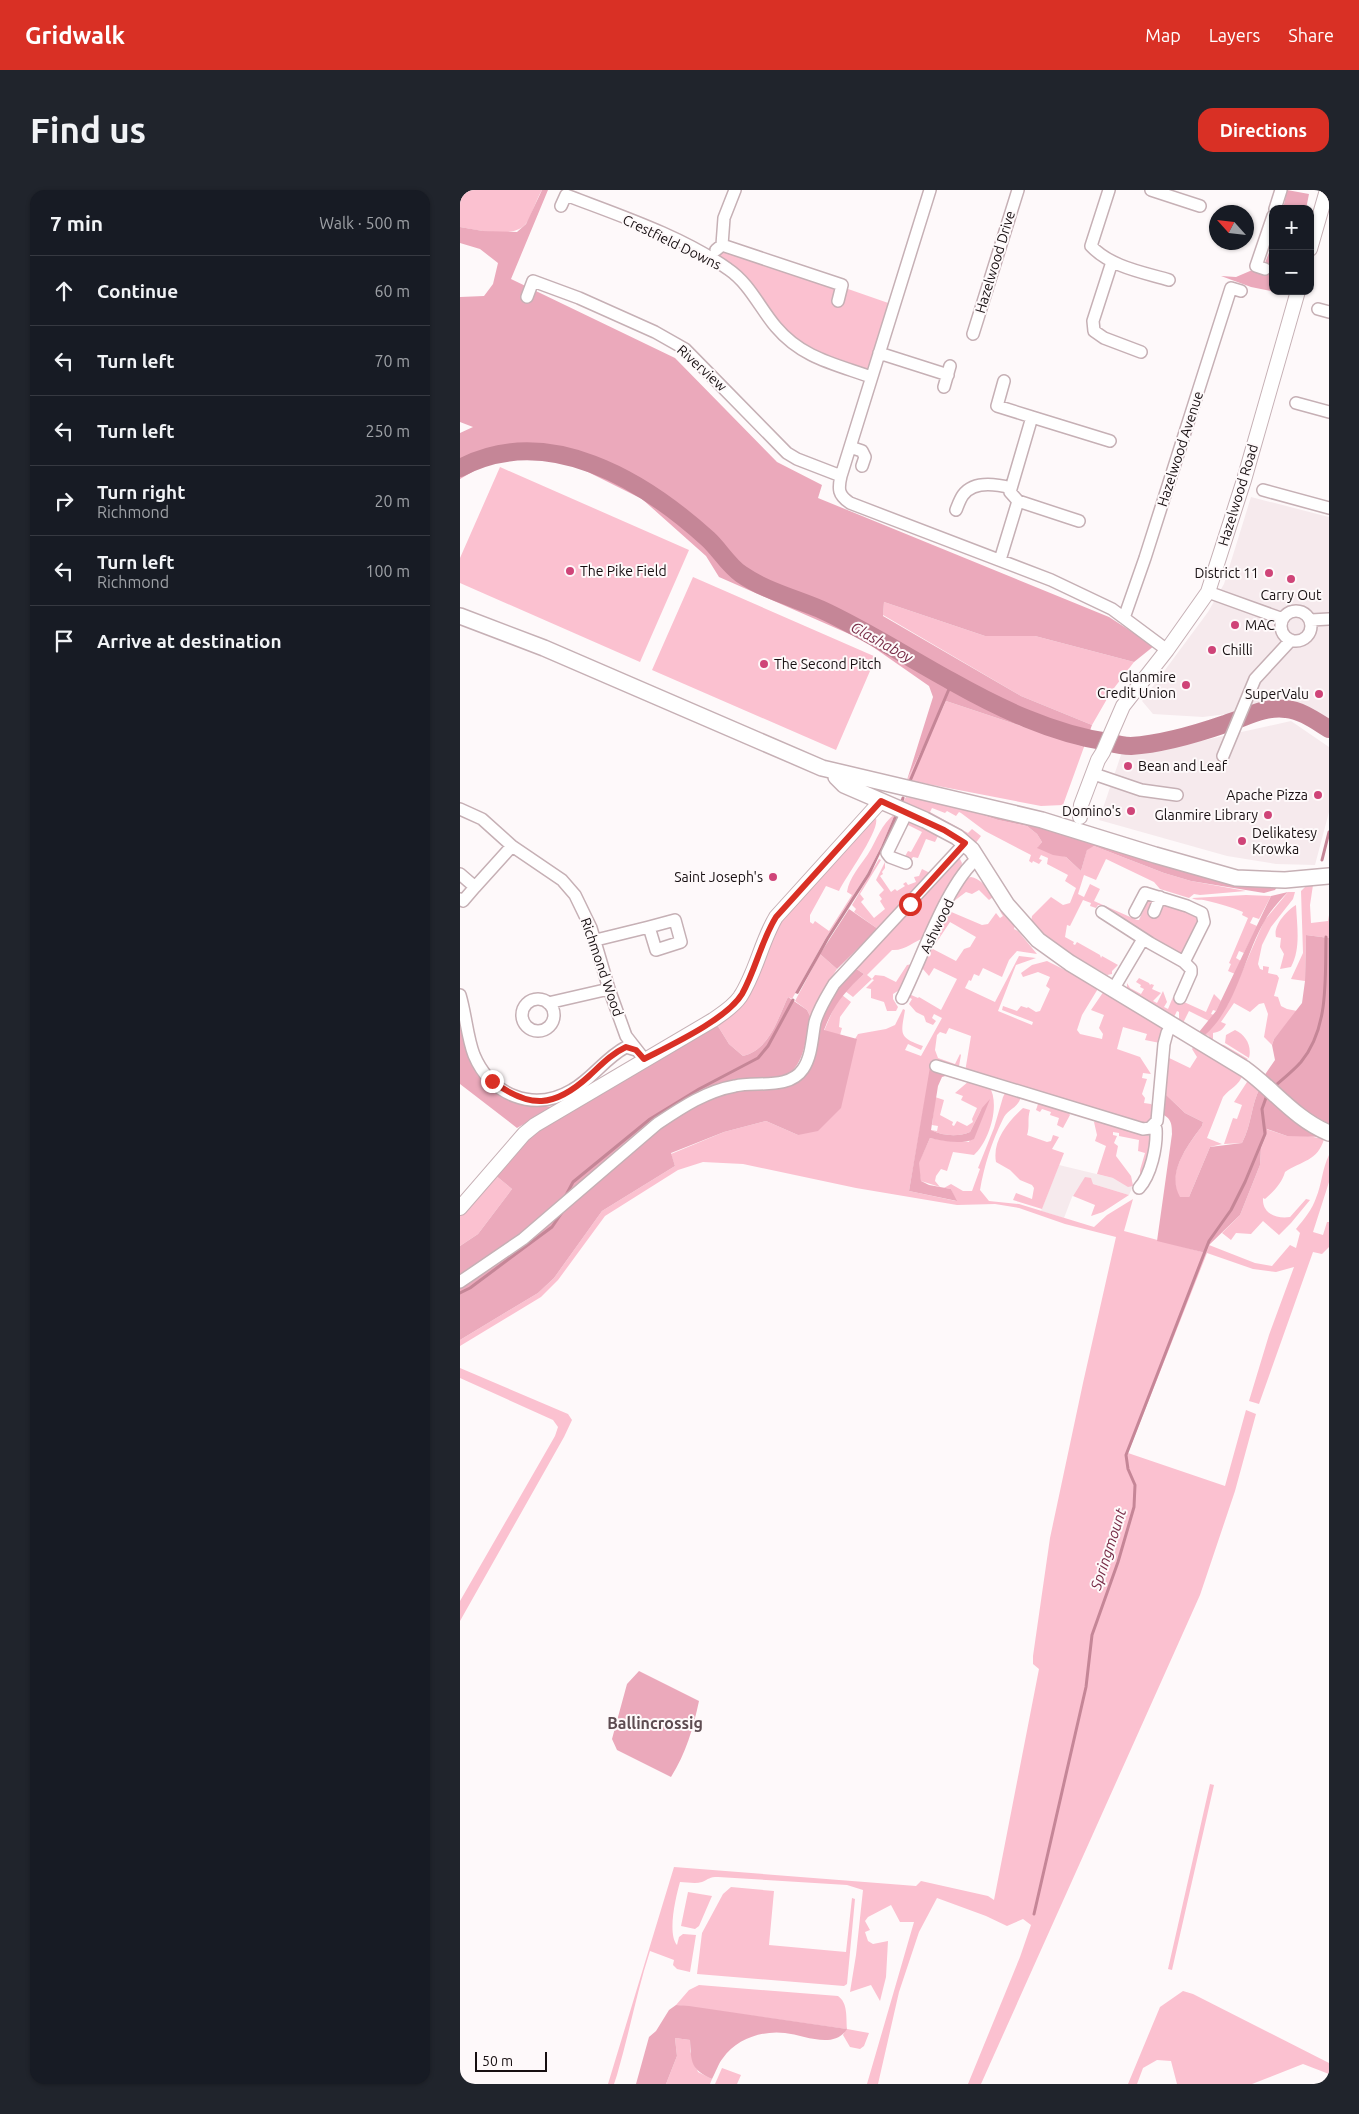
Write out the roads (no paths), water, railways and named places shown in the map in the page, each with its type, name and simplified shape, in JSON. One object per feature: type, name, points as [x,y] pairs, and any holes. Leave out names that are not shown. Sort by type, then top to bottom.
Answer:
[{"type":"main road","points":[[460,616],[544,648],[807,762],[836,772],[982,805],[1077,823],[1190,866],[1236,878],[1285,880],[1329,876]]},
{"type":"main road","points":[[836,772],[836,777],[839,781],[944,830],[965,843],[978,858],[1007,905],[1033,935],[1051,950],[1245,1069],[1302,1118],[1329,1133]]},
{"type":"street","points":[[710,257],[722,245],[724,218],[735,190]]},
{"type":"street","points":[[930,190],[841,476],[838,488],[842,497],[850,503],[1052,580],[1112,609],[1167,650]]},
{"type":"street","name":"Hazelwood Drive","points":[[973,334],[1018,190]]},
{"type":"street","points":[[1109,190],[1091,246],[1100,255],[1112,262],[1169,280]]},
{"type":"street","points":[[1151,190],[1200,206]]},
{"type":"street","points":[[1276,205],[1281,190]]},
{"type":"street","points":[[1314,235],[1327,190]]},
{"type":"street","name":"Crestfield Downs","points":[[561,206],[566,195],[653,229],[710,257],[745,283],[775,326],[795,346],[810,356],[871,377]]},
{"type":"street","points":[[1265,269],[1256,266],[1269,228]]},
{"type":"street","points":[[722,245],[842,285],[838,301]]},
{"type":"street","points":[[1112,262],[1093,321],[1094,331],[1104,338],[1141,352]]},
{"type":"street","name":"Riverview","points":[[527,297],[533,280],[655,332],[686,349],[787,453],[796,459],[841,476]]},
{"type":"street","name":"Hazelwood Avenue","points":[[1124,618],[1146,558],[1231,288],[1241,291]]},
{"type":"street","name":"Hazelwood Road","points":[[1103,752],[1123,706],[1167,650],[1208,592],[1244,480],[1297,295]]},
{"type":"street","points":[[879,353],[949,371],[944,387]]},
{"type":"street","points":[[1004,381],[997,406],[1110,441]]},
{"type":"street","points":[[1296,403],[1329,412]]},
{"type":"street","points":[[1032,417],[1010,492],[1018,501],[1079,521]]},
{"type":"street","points":[[850,447],[862,451],[865,457],[862,466]]},
{"type":"street","points":[[956,510],[963,494],[974,486],[994,484],[1011,488]]},
{"type":"street","points":[[1264,490],[1329,508]]},
{"type":"street","points":[[1000,560],[1018,501]]},
{"type":"street","points":[[1208,592],[1283,618]]},
{"type":"street","points":[[1298,610],[1307,614],[1311,620],[1312,629],[1301,640],[1291,640],[1286,637],[1281,629],[1283,618],[1289,612],[1298,610]]},
{"type":"street","points":[[1311,620],[1329,619]]},
{"type":"street","points":[[1223,756],[1242,706],[1255,679],[1291,640]]},
{"type":"street","points":[[1077,823],[1103,761],[1103,752]]},
{"type":"street","points":[[1077,823],[1081,805],[1098,760],[1103,752]]},
{"type":"street","points":[[1097,775],[1141,790],[1177,795]]},
{"type":"street","points":[[460,1208],[524,1134],[535,1125],[640,1055],[713,1020],[734,1004],[747,984],[764,940],[776,917],[881,801]]},
{"type":"street","name":"Richmond Wood","points":[[460,809],[482,819],[512,846],[562,880],[576,895],[596,940],[609,988],[626,1036],[640,1055]]},
{"type":"street","points":[[906,863],[890,857],[887,853],[907,812]]},
{"type":"street","points":[[460,1282],[523,1238],[657,1124],[672,1114],[704,1096],[736,1085],[775,1083],[798,1076],[804,1068],[809,1055],[819,1010],[834,984],[965,843]]},
{"type":"street","points":[[460,899],[463,901],[512,846]]},
{"type":"street","name":"Ashwood","points":[[902,998],[958,883],[972,863],[978,858]]},
{"type":"street","points":[[460,874],[475,887]]},
{"type":"street","points":[[1135,912],[1146,893],[1198,910],[1204,917],[1204,922],[1184,962]]},
{"type":"street","points":[[1154,912],[1160,897]]},
{"type":"street","points":[[1102,912],[1184,962],[1191,969],[1180,998]]},
{"type":"street","points":[[596,940],[649,927]]},
{"type":"street","points":[[1114,988],[1144,939]]},
{"type":"street","points":[[548,1003],[609,988]]},
{"type":"street","points":[[460,995],[474,1053],[482,1070],[492,1081],[507,1092],[526,1100],[542,1101],[558,1098],[574,1089],[615,1052],[626,1047],[640,1055]]},
{"type":"street","points":[[1139,1188],[1147,1176],[1152,1156],[1156,1136],[1156,1129],[1154,1127],[1157,1121],[1164,1044],[1167,1032],[1172,1024]]},
{"type":"street","points":[[936,1066],[1143,1129],[1154,1127]]},
{"type":"waterway","name":"Glashaboy","points":[[460,468],[493,455],[526,451],[560,455],[592,464],[624,478],[682,517],[708,539],[736,570],[750,580],[837,617],[988,701],[1027,719],[1067,733],[1122,745],[1143,745],[1191,735],[1270,709],[1297,711],[1329,729]]},
{"type":"waterway","points":[[910,781],[952,682]]},
{"type":"waterway","name":"Springmount","points":[[1322,860],[1329,832]]},
{"type":"waterway","name":"Springmount","points":[[1275,1086],[1301,1062],[1317,1034],[1324,1003],[1326,937]]},
{"type":"waterway","points":[[565,1197],[573,1182],[650,1119],[699,1089],[758,1058],[768,1046],[793,1000]]},
{"type":"waterway","name":"Springmount","points":[[1034,1914],[1086,1687],[1092,1635],[1118,1562],[1134,1507],[1135,1485],[1128,1469],[1126,1455],[1209,1241],[1231,1210],[1265,1134],[1262,1109],[1267,1095]]},
{"type":"waterway","points":[[460,1293],[470,1288],[552,1227],[563,1211]]},
{"type":"place","name":"The Pike Field","points":[[570,571]]},
{"type":"place","name":"District 11","points":[[1269,573]]},
{"type":"place","name":"Carry Out","points":[[1291,579]]},
{"type":"place","name":"MAC","points":[[1235,625]]},
{"type":"place","name":"Chilli","points":[[1212,650]]},
{"type":"place","name":"The Second Pitch","points":[[764,664]]},
{"type":"place","name":"Glanmire Credit Union","points":[[1186,685]]},
{"type":"place","name":"SuperValu","points":[[1319,694]]},
{"type":"place","name":"Bean and Leaf","points":[[1128,766]]},
{"type":"place","name":"Apache Pizza","points":[[1318,795]]},
{"type":"place","name":"Domino's","points":[[1131,811]]},
{"type":"place","name":"Glanmire Library","points":[[1268,815]]},
{"type":"place","name":"Delikatesy Krowka","points":[[1242,841]]},
{"type":"place","name":"Saint Joseph's","points":[[773,877]]},
{"type":"district","name":"Ballincrossig","points":[[655,1723]]}]
